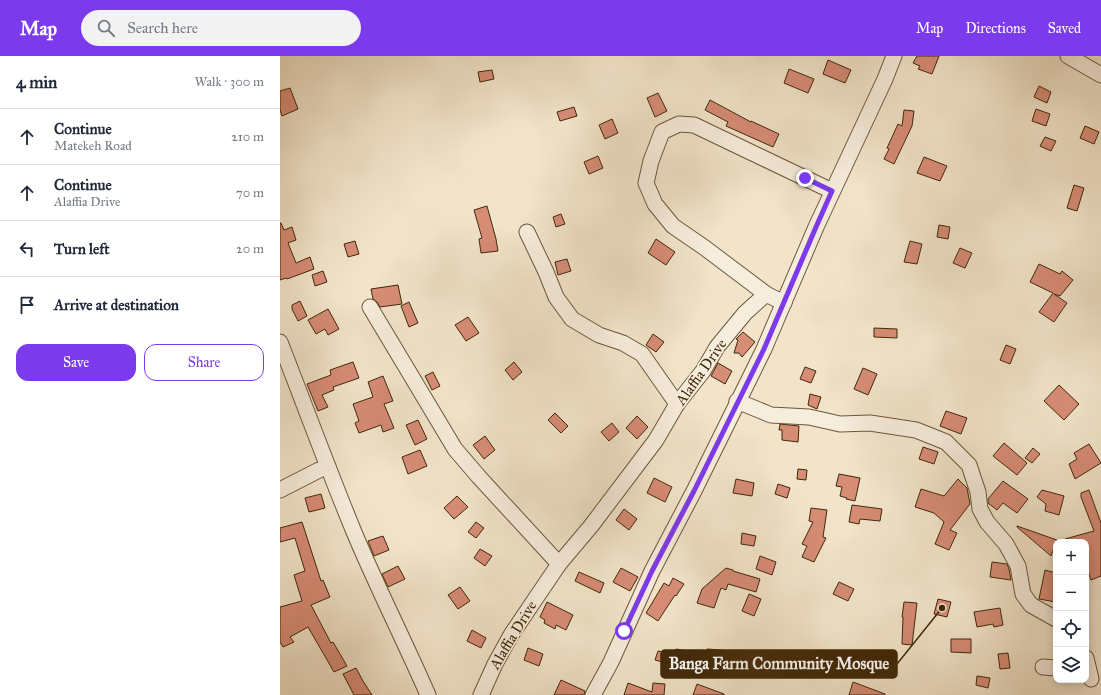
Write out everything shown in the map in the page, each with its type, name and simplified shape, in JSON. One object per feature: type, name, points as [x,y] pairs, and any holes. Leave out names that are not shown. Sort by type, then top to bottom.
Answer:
[{"type":"street","points":[[593,695],[611,662],[652,571],[694,491],[737,401],[764,349],[832,191],[886,79],[894,56]]},
{"type":"street","points":[[1068,56],[1101,75]]},
{"type":"street","points":[[784,303],[766,294],[674,226],[655,204],[646,183],[651,161],[662,132],[679,124],[694,125],[832,191]]},
{"type":"street","points":[[527,232],[556,297],[572,319],[599,335],[623,343],[642,354],[677,404]]},
{"type":"street","name":"Alaffia Drive","points":[[481,695],[495,664],[511,635],[559,564],[591,526],[647,452],[668,422],[677,404],[703,371],[718,347],[745,313],[766,294]]},
{"type":"street","points":[[370,308],[456,449],[479,477],[559,564]]},
{"type":"street","points":[[280,342],[328,467],[386,604],[428,695]]},
{"type":"street","points":[[737,401],[771,415],[809,417],[840,424],[870,423],[916,430],[946,442],[968,466],[978,492],[980,509],[987,522],[1006,544],[1018,566],[1023,594],[1031,605],[1053,617]]},
{"type":"street","points":[[280,490],[328,467]]},
{"type":"street","points":[[1089,668],[1093,681]]},
{"type":"building","points":[[917,56],[939,56],[932,74],[918,69],[920,66],[913,63]]},
{"type":"building","points":[[828,60],[851,70],[845,83],[823,74]]},
{"type":"building","points":[[789,69],[814,79],[808,93],[784,83]]},
{"type":"building","points":[[492,70],[494,79],[480,82],[478,72]]},
{"type":"building","points":[[1039,86],[1051,92],[1047,103],[1034,97]]},
{"type":"building","points":[[290,88],[298,109],[282,116],[280,110],[280,91]]},
{"type":"building","points":[[658,93],[667,111],[655,117],[647,98]]},
{"type":"building","points":[[710,100],[751,122],[779,134],[773,147],[726,126],[728,122],[705,110]]},
{"type":"building","points":[[574,107],[577,116],[560,121],[557,112]]},
{"type":"building","points":[[1036,109],[1050,114],[1046,126],[1032,121]]},
{"type":"building","points":[[904,110],[914,111],[912,126],[894,164],[884,159],[889,149],[887,148],[898,124],[902,126]]},
{"type":"building","points":[[612,119],[618,133],[605,139],[599,125]]},
{"type":"building","points":[[1085,126],[1099,132],[1094,144],[1080,138]]},
{"type":"building","points":[[1045,137],[1056,141],[1051,151],[1040,146]]},
{"type":"building","points":[[598,156],[603,168],[589,174],[584,162]]},
{"type":"building","points":[[924,157],[947,166],[940,181],[917,173]]},
{"type":"building","points":[[1074,185],[1084,188],[1077,211],[1067,208]]},
{"type":"building","points":[[487,206],[498,251],[481,253],[479,239],[482,238],[474,210]]},
{"type":"building","points":[[561,214],[565,224],[556,227],[553,217]]},
{"type":"building","points":[[280,223],[284,230],[292,227],[296,240],[288,243],[296,263],[310,257],[314,269],[287,279],[280,280]]},
{"type":"building","points":[[939,225],[950,227],[948,239],[937,237]]},
{"type":"building","points":[[656,239],[675,252],[666,265],[648,253]]},
{"type":"building","points":[[355,241],[359,254],[348,257],[344,244]]},
{"type":"building","points":[[910,241],[922,244],[917,264],[904,262]]},
{"type":"building","points":[[960,248],[972,253],[965,268],[953,263]]},
{"type":"building","points":[[567,259],[571,271],[558,275],[555,262]]},
{"type":"building","points":[[1039,264],[1060,274],[1062,271],[1073,280],[1060,296],[1054,294],[1067,303],[1054,322],[1039,312],[1053,293],[1030,282]]},
{"type":"building","points":[[323,271],[327,282],[315,286],[312,275]]},
{"type":"building","points":[[398,285],[402,304],[380,307],[373,299],[371,289]]},
{"type":"building","points":[[300,301],[307,316],[298,321],[292,309],[292,305]]},
{"type":"building","points":[[409,302],[418,323],[409,327],[401,306]]},
{"type":"building","points":[[328,309],[339,329],[328,335],[325,329],[316,334],[308,320]]},
{"type":"building","points":[[468,317],[479,333],[466,341],[455,325]]},
{"type":"building","points":[[874,328],[897,329],[897,338],[874,337]]},
{"type":"building","points":[[743,332],[755,342],[742,357],[739,353],[734,353],[738,340],[736,339]]},
{"type":"building","points":[[653,334],[664,342],[656,352],[646,345]]},
{"type":"building","points":[[1006,345],[1016,349],[1010,364],[1000,360]]},
{"type":"building","points":[[353,362],[359,378],[333,387],[334,390],[322,395],[328,407],[318,411],[307,384],[331,375],[330,370]]},
{"type":"building","points":[[514,362],[522,372],[513,380],[505,370]]},
{"type":"building","points":[[718,363],[732,371],[725,384],[711,376]]},
{"type":"building","points":[[805,367],[816,371],[811,383],[800,379]]},
{"type":"building","points":[[863,368],[877,374],[868,395],[854,389]]},
{"type":"building","points":[[433,372],[440,386],[432,390],[425,376]]},
{"type":"building","points":[[383,376],[393,401],[384,404],[394,428],[383,432],[381,425],[359,433],[355,423],[359,421],[353,404],[373,397],[368,382]]},
{"type":"building","points":[[1059,385],[1079,404],[1064,420],[1044,401]]},
{"type":"building","points":[[810,394],[821,397],[817,409],[808,405]]},
{"type":"building","points":[[946,411],[967,418],[961,434],[940,426]]},
{"type":"building","points":[[555,413],[568,426],[561,433],[548,420]]},
{"type":"building","points":[[637,416],[648,427],[637,439],[626,428]]},
{"type":"building","points":[[418,420],[427,439],[415,445],[406,425]]},
{"type":"building","points":[[612,423],[619,432],[609,441],[601,432]]},
{"type":"building","points":[[780,424],[799,426],[798,442],[782,440],[782,430],[779,430]]},
{"type":"building","points":[[485,436],[495,450],[484,459],[473,445]]},
{"type":"building","points":[[1004,443],[1027,463],[1017,475],[993,456]]},
{"type":"building","points":[[1089,444],[1101,463],[1075,479],[1069,464],[1077,459],[1074,453]]},
{"type":"building","points":[[923,447],[938,452],[934,464],[919,459]]},
{"type":"building","points":[[1033,448],[1040,454],[1032,463],[1025,458]]},
{"type":"building","points":[[420,450],[427,466],[408,474],[402,457]]},
{"type":"building","points":[[798,469],[807,470],[806,480],[797,479]]},
{"type":"building","points":[[839,474],[860,478],[855,501],[840,496],[842,487],[836,486]]},
{"type":"building","points":[[654,478],[672,487],[665,502],[647,493]]},
{"type":"building","points":[[736,479],[754,483],[752,496],[733,493]]},
{"type":"building","points":[[958,479],[967,488],[970,504],[950,530],[957,533],[949,550],[935,544],[944,522],[934,513],[915,507],[921,489],[944,496]]},
{"type":"building","points":[[1003,481],[1028,499],[1017,513],[1003,503],[997,510],[988,503],[988,499]]},
{"type":"building","points":[[778,484],[790,488],[787,498],[775,494]]},
{"type":"building","points":[[1042,490],[1064,496],[1059,515],[1045,511],[1046,504],[1037,497]]},
{"type":"building","points":[[1089,490],[1101,523],[1101,576],[1091,580],[1089,574],[1089,539],[1065,539],[1094,531],[1081,497],[1081,493]]},
{"type":"building","points":[[321,494],[325,508],[309,512],[305,498]]},
{"type":"building","points":[[457,496],[468,507],[454,519],[444,508]]},
{"type":"building","points":[[852,505],[882,509],[880,521],[860,519],[859,524],[849,522]]},
{"type":"building","points":[[811,508],[827,510],[823,537],[826,538],[814,562],[802,557],[807,546],[802,544],[813,522],[809,521]]},
{"type":"building","points":[[624,509],[637,519],[629,530],[616,520]]},
{"type":"building","points":[[302,522],[321,581],[323,580],[330,597],[311,605],[331,643],[333,642],[347,666],[334,672],[308,627],[290,637],[294,642],[283,647],[280,642],[280,607],[302,601],[294,575],[305,571],[295,538],[280,542],[280,528]]},
{"type":"building","points":[[476,522],[484,528],[476,538],[468,532]]},
{"type":"building","points":[[1017,527],[1054,539],[1051,556]]},
{"type":"building","points":[[742,533],[756,536],[754,546],[741,544]]},
{"type":"building","points":[[383,536],[389,550],[374,556],[368,541]]},
{"type":"building","points":[[480,549],[492,556],[485,566],[474,558]]},
{"type":"building","points":[[760,556],[776,562],[772,575],[756,569]]},
{"type":"building","points":[[992,562],[1007,564],[1011,580],[990,577]]},
{"type":"building","points":[[398,566],[405,579],[388,587],[382,574]]},
{"type":"building","points":[[621,568],[638,577],[630,591],[613,582]]},
{"type":"building","points":[[726,568],[760,579],[756,592],[728,584],[726,590],[721,588],[714,608],[697,603],[702,589]]},
{"type":"building","points":[[1045,570],[1053,572],[1053,601],[1039,599]]},
{"type":"building","points":[[579,572],[604,583],[600,593],[575,581]]},
{"type":"building","points":[[673,578],[684,584],[658,621],[646,613],[664,583],[669,586]]},
{"type":"building","points":[[839,582],[854,589],[848,601],[833,594]]},
{"type":"building","points":[[460,587],[470,601],[458,609],[448,595]]},
{"type":"building","points":[[749,594],[761,599],[754,616],[742,611]]},
{"type":"building","points":[[938,599],[951,602],[947,617],[934,614]]},
{"type":"building","points":[[547,602],[573,615],[566,630],[556,625],[555,629],[544,623],[545,620],[540,617]]},
{"type":"building","points":[[904,602],[917,603],[912,645],[902,644],[902,617]]},
{"type":"building","points":[[1000,608],[1003,625],[994,627],[993,624],[977,627],[974,612]]},
{"type":"building","points":[[472,630],[486,638],[481,648],[467,641]]},
{"type":"building","points":[[951,639],[971,639],[971,653],[951,652]]},
{"type":"building","points":[[528,648],[543,654],[539,666],[524,660]]},
{"type":"building","points":[[676,649],[700,653],[697,664],[693,663],[692,665],[682,663],[681,667],[655,660],[658,651],[675,654]]},
{"type":"building","points":[[707,649],[722,650],[721,661],[706,659]]},
{"type":"building","points":[[1008,653],[1010,668],[1000,669],[998,654]]},
{"type":"building","points":[[356,668],[372,695],[354,695],[343,674]]},
{"type":"building","points":[[977,676],[990,678],[988,688],[976,685]]},
{"type":"building","points":[[561,680],[585,691],[584,695],[554,695]]},
{"type":"building","points":[[853,682],[885,694],[885,695],[849,695]]},
{"type":"building","points":[[628,683],[652,692],[653,683],[665,684],[664,695],[624,695]]},
{"type":"building","points":[[697,684],[724,694],[724,695],[693,695]]},
{"type":"place","name":"Banga Farm Community Mosque","points":[[942,608]]},
{"type":"route","points":[[624,631],[652,571],[694,491],[737,401],[764,349],[832,191],[805,178]]}]
